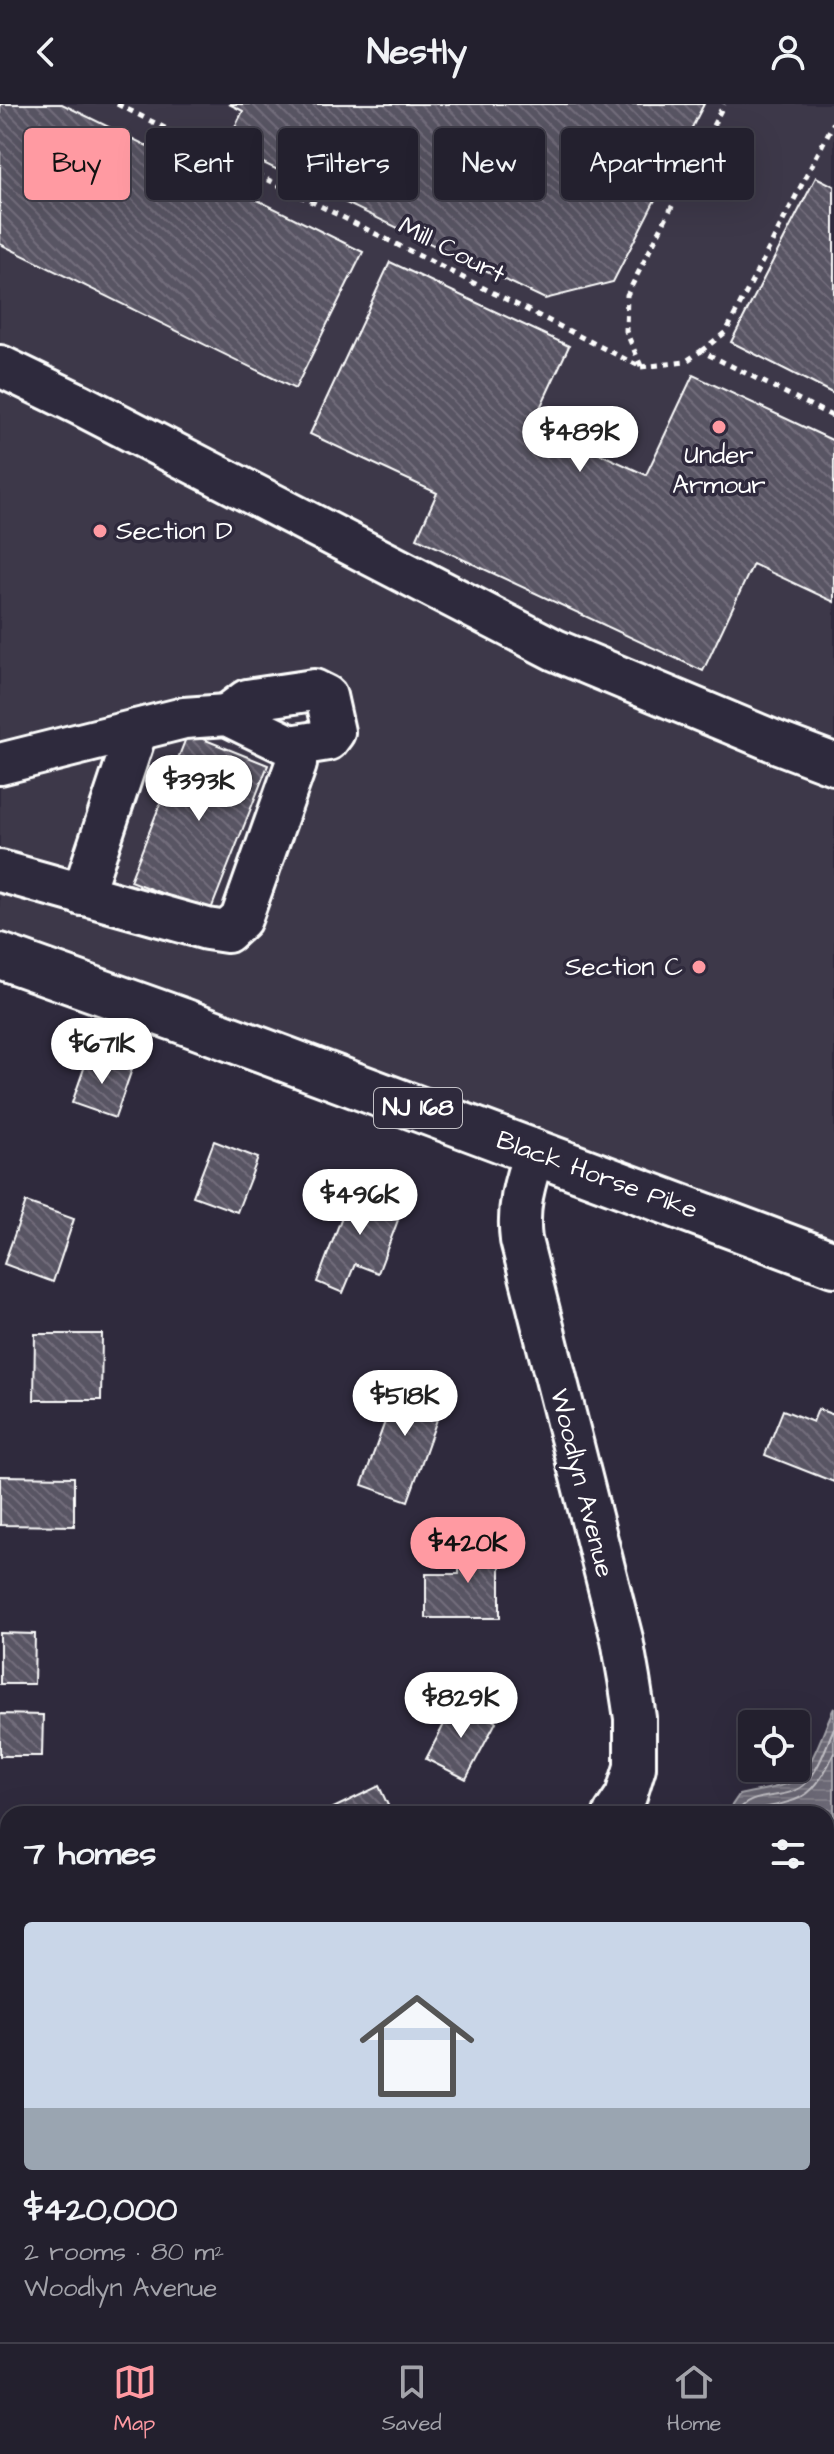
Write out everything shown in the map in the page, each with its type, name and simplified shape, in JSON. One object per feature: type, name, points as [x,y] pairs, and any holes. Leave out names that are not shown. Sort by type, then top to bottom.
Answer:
[{"type":"main road","name":"Black Horse Pike","points":[[0,956],[183,1021],[834,1264]]},
{"type":"street","points":[[0,366],[555,650],[834,764]]},
{"type":"street","points":[[227,715],[247,700],[294,692],[320,692],[326,696],[334,732],[328,740],[291,746]]},
{"type":"street","points":[[0,764],[184,718],[227,715],[291,746],[296,754],[296,764],[241,919],[227,932],[0,871]]},
{"type":"street","points":[[85,896],[137,730]]},
{"type":"street","name":"Woodlyn Avenue","points":[[535,1152],[521,1197],[518,1220],[521,1240],[622,1639],[635,1718],[635,1767],[626,1796],[619,1806]]},
{"type":"path","name":"Mill Court","points":[[117,104],[641,367]]},
{"type":"path","points":[[724,104],[627,295],[626,331],[641,367],[685,362],[726,332],[834,122]]},
{"type":"path","points":[[701,351],[834,417]]},
{"type":"shaded area","points":[[0,104],[834,104],[834,1264],[0,956]]},
{"type":"water","points":[[834,1708],[834,1806],[731,1806],[739,1795],[791,1782],[810,1782],[810,1761]]},
{"type":"building","points":[[0,104],[62,104],[111,128],[24,128],[24,200],[130,200],[130,137],[146,145],[146,200],[257,200],[363,252],[295,389],[0,244]]},
{"type":"building","points":[[229,104],[704,104],[692,128],[561,128],[561,200],[655,200],[613,282],[545,299],[340,200],[418,200],[418,128],[278,128],[278,170],[262,162],[262,128],[234,128],[243,111]]},
{"type":"building","points":[[816,177],[834,186],[834,394],[731,342]]},
{"type":"building","points":[[390,262],[569,346],[533,423],[646,475],[693,375],[834,441],[834,602],[753,564],[703,671],[417,538],[437,493],[310,434]]},
{"type":"building","points":[[188,733],[268,765],[210,912],[130,881]]},
{"type":"building","points":[[89,1054],[132,1069],[115,1118],[72,1103]]},
{"type":"building","points":[[214,1141],[258,1158],[237,1212],[193,1196]]},
{"type":"building","points":[[354,1185],[404,1204],[378,1273],[355,1264],[343,1293],[317,1282]]},
{"type":"building","points":[[26,1202],[74,1219],[53,1282],[4,1264]]},
{"type":"building","points":[[35,1334],[102,1334],[101,1400],[34,1400]]},
{"type":"building","points":[[402,1375],[447,1391],[408,1501],[362,1485]]},
{"type":"building","points":[[818,1409],[834,1415],[834,1482],[765,1455],[783,1410],[813,1422]]},
{"type":"building","points":[[0,1476],[74,1477],[74,1526],[0,1525]]},
{"type":"building","points":[[459,1541],[500,1541],[500,1618],[426,1618],[426,1574],[459,1574]]},
{"type":"building","points":[[0,1633],[35,1634],[34,1684],[0,1684]]},
{"type":"building","points":[[456,1701],[496,1722],[466,1779],[426,1759]]},
{"type":"building","points":[[0,1714],[43,1715],[42,1756],[0,1756]]},
{"type":"building","points":[[379,1786],[388,1806],[338,1806]]},
{"type":"place","name":"Under Armour","points":[[719,427]]},
{"type":"place","name":"Section D","points":[[100,531]]},
{"type":"place","name":"Section C","points":[[699,967]]}]
